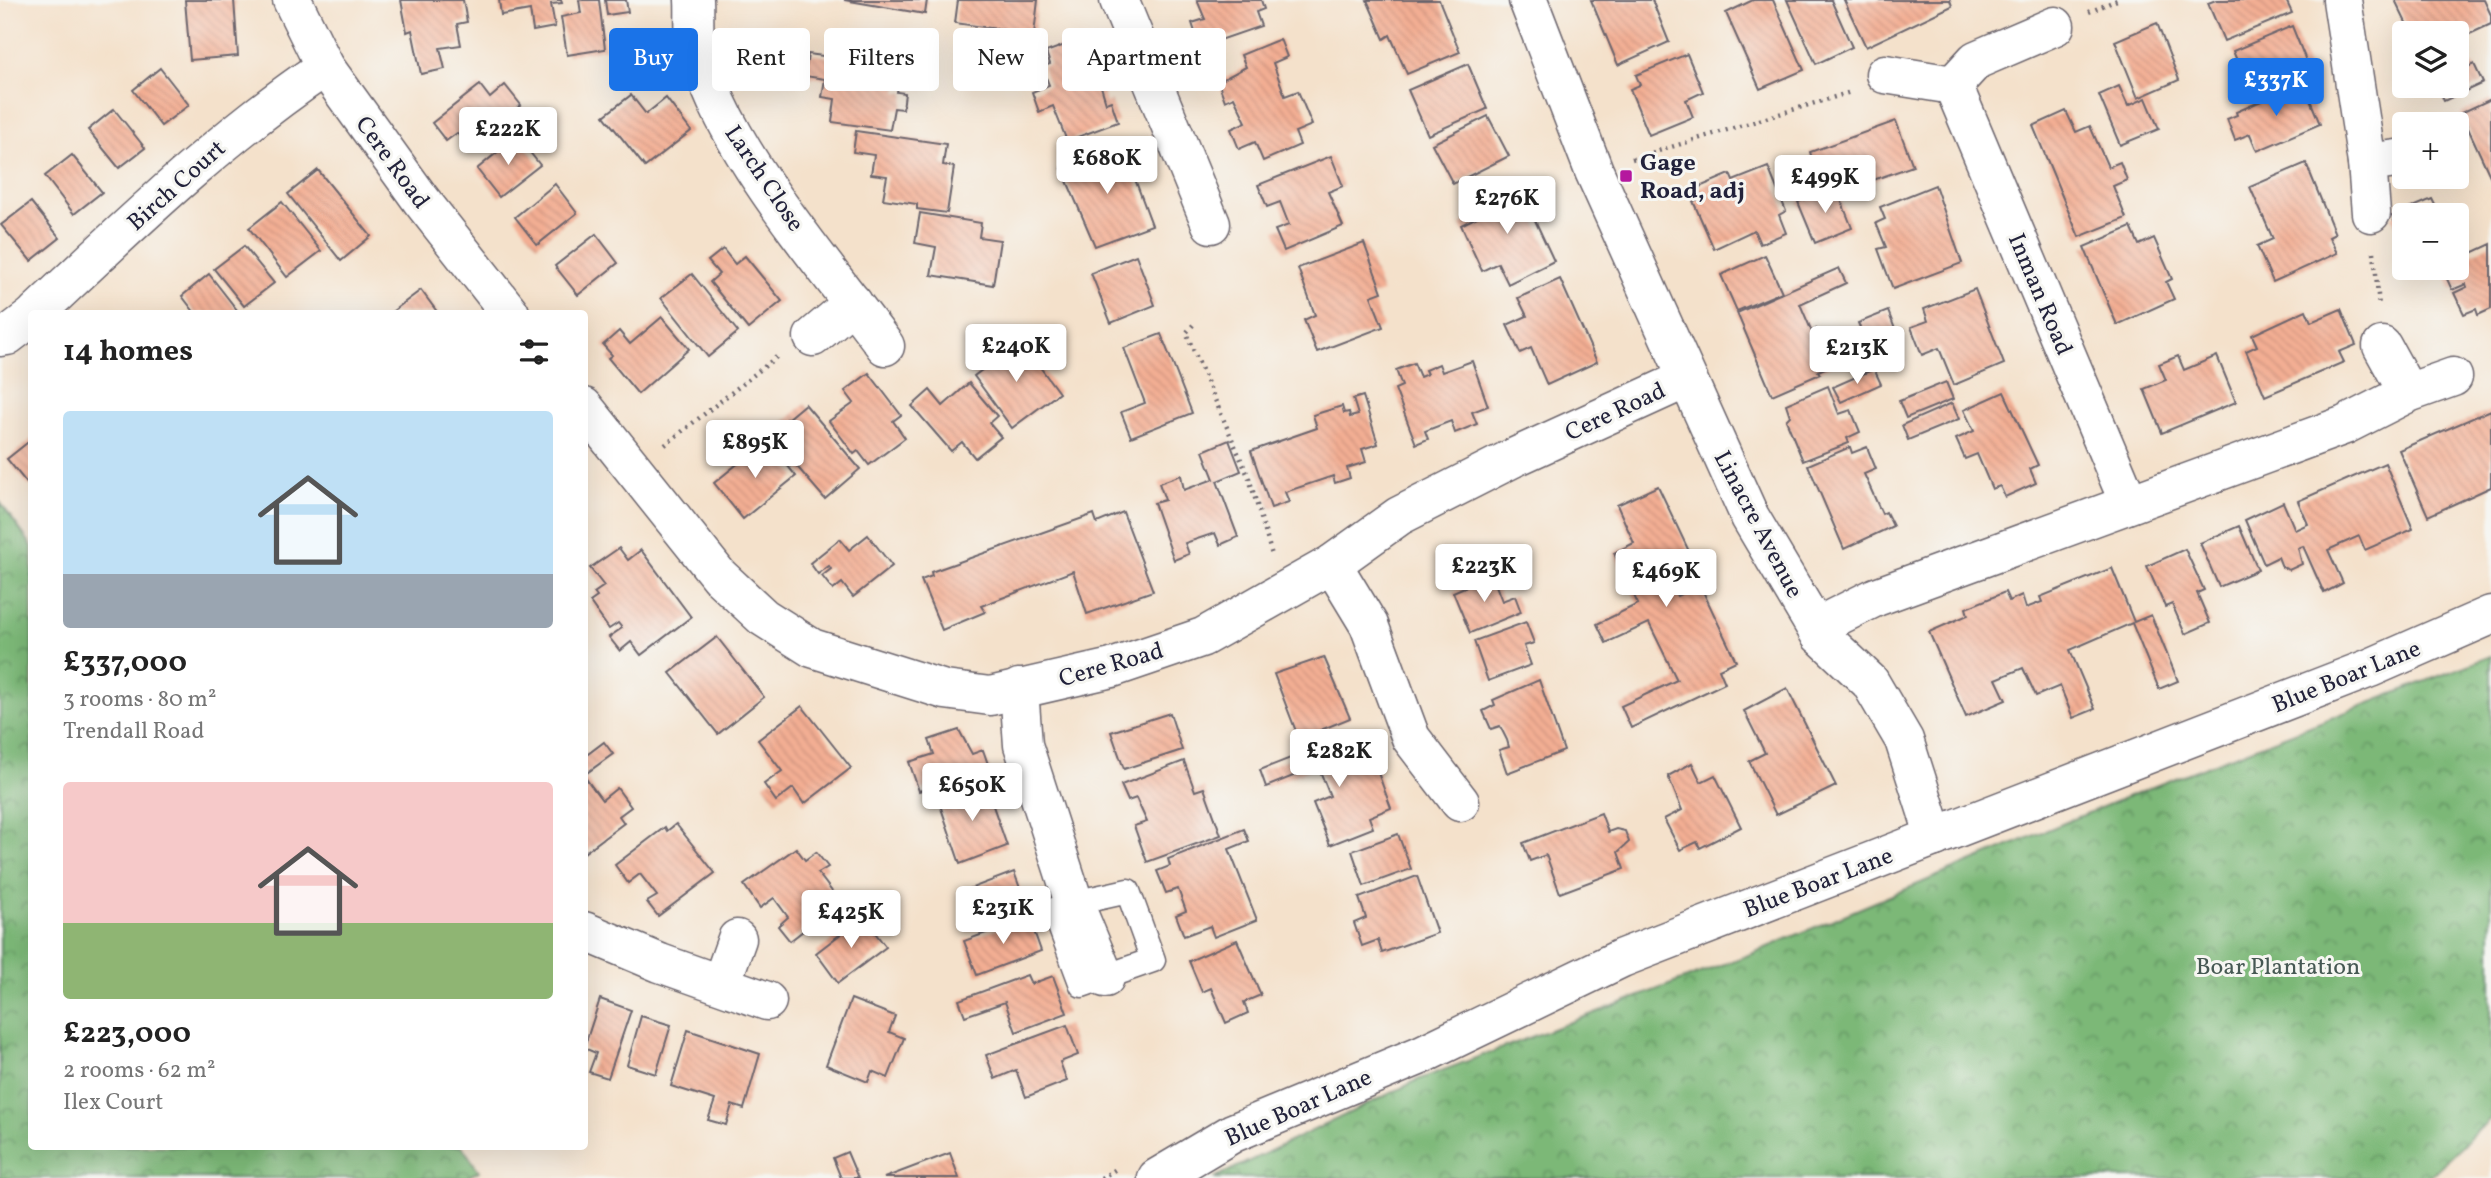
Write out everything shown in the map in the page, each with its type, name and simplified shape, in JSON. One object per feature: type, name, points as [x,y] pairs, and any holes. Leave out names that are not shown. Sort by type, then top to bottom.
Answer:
[{"type":"street","name":"Cere Road","points":[[292,0],[325,67],[421,200],[508,310]]},
{"type":"street","name":"Larch Close","points":[[694,0],[695,41],[716,104],[759,176],[885,346]]},
{"type":"street","points":[[1119,0],[1211,224]]},
{"type":"street","name":"Linacre Avenue","points":[[1528,0],[1594,171],[1749,517],[1820,635],[1870,682],[1903,740],[1935,837]]},
{"type":"street","points":[[2343,0],[2367,163],[2371,213]]},
{"type":"street","points":[[1885,74],[1953,85],[1976,61],[2056,26]]},
{"type":"street","name":"Birch Court","points":[[39,310],[187,172],[273,102],[325,67]]},
{"type":"street","name":"Inman Road","points":[[1953,85],[2129,503]]},
{"type":"street","points":[[2367,163],[2392,160]]},
{"type":"street","points":[[813,337],[853,303]]},
{"type":"street","points":[[0,337],[7,336],[28,320]]},
{"type":"street","points":[[2382,346],[2408,393]]},
{"type":"street","points":[[1820,635],[1834,618],[1876,597],[2345,425],[2408,393],[2453,377]]},
{"type":"street","name":"Cere Road","points":[[588,412],[719,576],[763,617],[813,648],[945,690],[990,696],[1112,668],[1203,637],[1332,564],[1399,516],[1513,458],[1686,379]]},
{"type":"street","points":[[1332,564],[1369,625],[1411,738],[1460,802]]},
{"type":"street","name":"Blue Boar Lane","points":[[1157,1178],[1233,1133],[1421,1055],[1622,958],[2358,673],[2491,615]]},
{"type":"street","points":[[1018,688],[1023,745],[1074,902],[1105,978]]},
{"type":"street","points":[[588,933],[660,963],[767,1001]]},
{"type":"street","points":[[721,984],[737,939]]},
{"type":"lane","points":[[1074,902],[1128,891],[1153,960],[1105,978]]},
{"type":"path","points":[[1594,171],[1876,85],[1885,74]]},
{"type":"path","points":[[2371,213],[2382,346]]},
{"type":"path","points":[[1193,326],[1186,332],[1249,478],[1283,593]]},
{"type":"path","points":[[634,469],[805,334],[813,337]]},
{"type":"green space","points":[[0,502],[28,540],[28,1150],[465,1150],[479,1171],[466,1178],[0,1178]]},
{"type":"green space","name":"Boar Plantation","points":[[2491,656],[2491,1118],[2428,1178],[1214,1178],[1420,1079],[1751,954],[2124,798]]},
{"type":"building","points":[[185,0],[234,0],[238,56],[190,60]]},
{"type":"building","points":[[401,0],[463,0],[467,22],[457,24],[461,45],[440,48],[445,69],[421,74],[412,30],[407,32]]},
{"type":"building","points":[[499,0],[561,0],[562,3],[551,4],[555,27],[533,31],[530,10],[501,15]]},
{"type":"building","points":[[579,0],[599,0],[605,49],[567,55],[561,17],[581,13]]},
{"type":"building","points":[[605,0],[626,0],[628,12],[607,15]]},
{"type":"building","points":[[844,0],[927,0],[925,14]]},
{"type":"building","points":[[958,0],[1038,0],[1035,28],[991,28],[955,23]]},
{"type":"building","points":[[1197,0],[1261,0],[1264,9],[1256,12],[1261,26],[1226,38],[1226,28],[1194,28],[1192,23],[1205,19]]},
{"type":"building","points":[[1367,0],[1439,0],[1460,52],[1407,74],[1390,35],[1384,39]]},
{"type":"building","points":[[1591,0],[1652,0],[1669,42],[1618,65]]},
{"type":"building","points":[[1753,0],[1773,0],[1804,70],[1760,89],[1726,13]]},
{"type":"building","points":[[1787,0],[1831,0],[1852,47],[1816,64]]},
{"type":"building","points":[[1844,0],[1950,0],[1952,6],[1866,47]]},
{"type":"building","points":[[2216,0],[2286,0],[2292,13],[2224,41],[2208,3]]},
{"type":"building","points":[[2395,0],[2484,0],[2491,15],[2491,24],[2469,34],[2469,21],[2405,21]]},
{"type":"building","points":[[2157,23],[2179,80],[2138,98],[2115,41]]},
{"type":"building","points":[[2292,26],[2309,68],[2250,92],[2233,51]]},
{"type":"building","points":[[1280,39],[1287,57],[1273,63],[1285,96],[1298,91],[1312,125],[1295,132],[1300,145],[1263,161],[1255,142],[1239,149],[1231,129],[1246,122],[1234,97],[1225,101],[1221,91],[1226,91],[1226,78],[1246,67],[1241,55]]},
{"type":"building","points":[[1062,46],[1062,91],[1102,91],[1106,103],[1111,101],[1118,122],[1067,141],[1053,106],[1039,112],[1032,92],[1048,91],[1048,51]]},
{"type":"building","points":[[810,54],[824,56],[824,79],[810,77]]},
{"type":"building","points":[[1687,54],[1703,92],[1686,100],[1693,117],[1649,135],[1630,89],[1640,85],[1636,75]]},
{"type":"building","points":[[1468,64],[1487,109],[1428,135],[1408,90]]},
{"type":"building","points":[[2474,64],[2483,83],[2469,89],[2469,66]]},
{"type":"building","points":[[160,68],[189,105],[161,126],[133,90]]},
{"type":"building","points":[[2303,83],[2320,124],[2257,151],[2250,134],[2235,140],[2227,119],[2237,115],[2236,112]]},
{"type":"building","points":[[480,85],[490,98],[505,85],[521,105],[469,148],[457,133],[446,141],[432,123]]},
{"type":"building","points":[[824,85],[824,91],[905,93],[903,109],[894,108],[890,130],[832,122],[835,99],[822,97]]},
{"type":"building","points":[[2119,86],[2128,106],[2146,98],[2159,129],[2120,145],[2099,95]]},
{"type":"building","points":[[631,95],[646,114],[666,98],[691,131],[645,167],[604,116]]},
{"type":"building","points":[[2491,99],[2491,178],[2469,130],[2469,112],[2463,112]]},
{"type":"building","points":[[114,109],[145,148],[119,168],[88,130]]},
{"type":"building","points":[[2066,111],[2076,132],[2090,126],[2108,167],[2120,162],[2127,180],[2113,186],[2126,218],[2079,237],[2033,126]]},
{"type":"building","points":[[1488,116],[1509,156],[1453,184],[1432,144]]},
{"type":"building","points":[[1896,121],[1913,166],[1848,189],[1840,166],[1817,174],[1810,152]]},
{"type":"building","points":[[856,131],[946,144],[943,165],[954,167],[947,213],[917,209],[917,204],[883,199],[887,176],[871,174],[874,155],[853,152]]},
{"type":"building","points":[[517,136],[540,165],[499,197],[477,169]]},
{"type":"building","points":[[1109,149],[1114,160],[1126,155],[1152,225],[1095,246],[1061,167]]},
{"type":"building","points":[[72,155],[102,192],[74,214],[45,176]]},
{"type":"building","points":[[1331,156],[1343,186],[1328,192],[1343,226],[1284,251],[1275,230],[1289,225],[1280,202],[1267,207],[1258,185]]},
{"type":"building","points":[[2306,163],[2335,234],[2329,237],[2337,253],[2273,282],[2257,246],[2273,239],[2250,187]]},
{"type":"building","points":[[1768,167],[1786,211],[1779,215],[1786,233],[1760,244],[1754,230],[1714,249],[1693,201],[1702,198],[1697,188],[1730,174],[1733,181]]},
{"type":"building","points":[[318,170],[371,236],[341,261],[288,194]]},
{"type":"building","points":[[555,184],[577,213],[537,245],[515,217]]},
{"type":"building","points":[[1935,185],[1962,263],[1893,289],[1878,249],[1886,247],[1876,223],[1885,219],[1880,207]]},
{"type":"building","points":[[1519,186],[1554,261],[1508,284],[1498,263],[1482,271],[1461,225],[1477,217],[1473,208]]},
{"type":"building","points":[[1836,187],[1852,228],[1815,243],[1798,202]]},
{"type":"building","points":[[31,202],[60,238],[31,261],[1,225]]},
{"type":"building","points":[[282,202],[321,251],[287,277],[249,228]]},
{"type":"building","points":[[920,213],[981,223],[979,237],[1000,240],[993,285],[931,275],[936,247],[915,243]]},
{"type":"building","points":[[2131,227],[2139,245],[2154,238],[2172,279],[2166,282],[2174,299],[2117,325],[2084,247]]},
{"type":"building","points":[[596,234],[618,263],[578,295],[555,266]]},
{"type":"building","points":[[1364,243],[1382,292],[1371,296],[1383,327],[1317,352],[1304,320],[1315,315],[1298,268]]},
{"type":"building","points":[[2491,244],[2491,309],[2478,315],[2476,309],[2464,314],[2454,293],[2467,287],[2466,284],[2452,290],[2448,280],[2469,280],[2469,254]]},
{"type":"building","points":[[244,246],[274,283],[244,306],[214,269]]},
{"type":"building","points":[[723,249],[735,264],[745,256],[782,301],[748,329],[710,282],[719,274],[708,261]]},
{"type":"building","points":[[1136,255],[1155,305],[1111,323],[1091,273]]},
{"type":"building","points":[[1765,255],[1782,292],[1737,311],[1721,275]]},
{"type":"building","points":[[1839,268],[1846,283],[1800,304],[1812,332],[1816,329],[1832,365],[1818,371],[1820,374],[1772,395],[1737,313]]},
{"type":"building","points":[[209,274],[237,310],[193,310],[182,296]]},
{"type":"building","points":[[692,274],[738,332],[708,357],[661,298]]},
{"type":"building","points":[[1560,279],[1597,362],[1547,385],[1531,348],[1520,353],[1507,325],[1527,316],[1518,298]]},
{"type":"building","points":[[1975,289],[2004,364],[1954,385],[1939,348],[1922,355],[1911,327],[1928,321],[1924,309]]},
{"type":"building","points":[[421,290],[436,310],[394,310]]},
{"type":"building","points":[[2341,309],[2356,345],[2339,352],[2344,362],[2265,396],[2246,351],[2257,346],[2252,335],[2306,310],[2311,322]]},
{"type":"building","points":[[1888,311],[1898,337],[1869,348],[1858,323]]},
{"type":"building","points":[[662,317],[689,349],[638,394],[608,358],[612,355],[603,345],[619,331],[630,344]]},
{"type":"building","points":[[1161,334],[1192,413],[1131,437],[1121,412],[1145,403],[1124,348]]},
{"type":"building","points":[[1021,341],[1059,393],[1012,428],[974,376]]},
{"type":"building","points":[[2178,356],[2184,370],[2217,356],[2236,402],[2162,433],[2144,389],[2166,380],[2159,364]]},
{"type":"building","points":[[1472,361],[1488,406],[1472,412],[1477,424],[1455,433],[1451,421],[1425,431],[1428,439],[1416,444],[1395,389],[1402,386],[1396,370],[1414,363],[1420,377],[1427,374],[1425,370],[1439,364],[1442,372]]},
{"type":"building","points":[[1874,369],[1881,384],[1841,402],[1833,387]]},
{"type":"building","points":[[869,373],[901,415],[893,421],[905,438],[869,465],[858,451],[854,454],[829,421],[854,403],[845,391]]},
{"type":"building","points":[[1946,382],[1953,399],[1906,418],[1899,401]]},
{"type":"building","points":[[969,383],[997,416],[989,423],[1001,437],[975,458],[962,442],[951,451],[912,406],[930,390],[943,406]]},
{"type":"building","points":[[1828,386],[1839,414],[1851,410],[1860,432],[1847,438],[1849,443],[1803,461],[1786,420],[1790,416],[1786,404]]},
{"type":"building","points":[[2004,392],[2038,465],[2030,469],[2036,483],[2005,497],[2000,486],[1992,489],[1977,454],[1965,459],[1956,439],[1974,431],[1964,410]]},
{"type":"building","points":[[1363,396],[1378,444],[1362,449],[1366,462],[1347,468],[1350,478],[1335,483],[1333,476],[1285,492],[1289,502],[1271,508],[1251,451],[1317,428],[1313,415],[1342,406],[1344,413],[1349,412],[1350,417],[1358,415],[1353,399]]},
{"type":"building","points":[[1952,403],[1959,419],[1908,440],[1902,425]]},
{"type":"building","points":[[805,404],[860,469],[825,499],[769,434]]},
{"type":"building","points":[[2491,410],[2491,487],[2428,516],[2399,450]]},
{"type":"building","points":[[767,440],[796,476],[743,519],[714,483]]},
{"type":"building","points":[[1229,440],[1241,471],[1217,481],[1238,537],[1220,545],[1215,533],[1185,543],[1189,554],[1174,560],[1154,503],[1165,500],[1159,483],[1181,475],[1184,490],[1214,479],[1203,451]]},
{"type":"building","points":[[28,442],[28,485],[7,459]]},
{"type":"building","points":[[1850,447],[1852,453],[1867,447],[1876,469],[1864,474],[1882,514],[1886,512],[1893,526],[1844,549],[1808,465]]},
{"type":"building","points":[[2385,463],[2413,529],[2365,550],[2359,536],[2328,550],[2343,583],[2324,593],[2303,546],[2298,548],[2302,564],[2289,570],[2282,567],[2278,557],[2264,564],[2245,520],[2283,502],[2295,530],[2308,524],[2298,501]]},
{"type":"building","points":[[1658,486],[1695,564],[1668,577],[1677,596],[1700,585],[1736,661],[1719,669],[1725,683],[1631,728],[1621,706],[1677,680],[1649,623],[1606,643],[1597,624],[1638,604],[1614,553],[1634,543],[1617,505]]},
{"type":"building","points":[[1123,512],[1153,591],[1087,614],[1073,571],[981,606],[985,612],[942,630],[921,580],[932,576],[931,572],[1094,514],[1097,523]]},
{"type":"building","points":[[2239,526],[2258,570],[2219,587],[2200,543]]},
{"type":"building","points":[[868,535],[892,566],[853,597],[842,583],[833,590],[822,576],[831,569],[829,566],[818,574],[810,563],[840,539],[849,550]]},
{"type":"building","points":[[619,548],[628,560],[641,550],[691,617],[641,655],[631,642],[620,651],[609,637],[622,628],[618,623],[609,629],[590,602],[597,597],[594,593],[604,586],[590,568]]},
{"type":"building","points":[[2185,549],[2204,590],[2197,593],[2210,623],[2185,634],[2172,604],[2165,607],[2147,566]]},
{"type":"building","points":[[2112,568],[2134,622],[2151,615],[2178,681],[2159,689],[2132,623],[2070,650],[2095,709],[2073,718],[2060,686],[2036,696],[2023,668],[1996,679],[2006,700],[1966,717],[1929,632],[1968,615],[1966,608],[2005,592],[2009,601],[2022,595],[2026,608],[2042,602],[2040,597]]},
{"type":"building","points":[[1492,575],[1502,601],[1515,596],[1521,612],[1470,633],[1453,592]]},
{"type":"building","points":[[1526,622],[1534,643],[1524,646],[1531,665],[1488,681],[1474,641]]},
{"type":"building","points":[[717,637],[764,697],[718,734],[670,673]]},
{"type":"building","points":[[1324,657],[1350,718],[1299,739],[1274,674]]},
{"type":"building","points":[[1539,680],[1564,751],[1507,773],[1499,750],[1509,747],[1507,740],[1500,726],[1491,729],[1483,711],[1495,705],[1493,700]]},
{"type":"building","points":[[1787,688],[1836,786],[1776,815],[1749,761],[1765,753],[1744,711]]},
{"type":"building","points":[[802,706],[851,768],[804,804],[793,788],[776,801],[764,784],[782,771],[758,740]]},
{"type":"building","points":[[1170,713],[1182,750],[1124,769],[1111,732]]},
{"type":"building","points":[[959,730],[972,754],[983,750],[990,770],[937,789],[935,786],[919,791],[909,762],[934,754],[929,740]]},
{"type":"building","points":[[604,742],[613,754],[588,772],[588,754]]},
{"type":"building","points":[[1367,743],[1391,808],[1369,817],[1373,828],[1330,845],[1313,803],[1330,796],[1318,766],[1266,787],[1260,770],[1321,746],[1326,759]]},
{"type":"building","points":[[1184,761],[1195,791],[1204,788],[1221,835],[1147,862],[1134,826],[1147,822],[1136,798],[1128,801],[1121,785]]},
{"type":"building","points":[[1692,763],[1701,782],[1715,775],[1741,827],[1700,848],[1697,842],[1680,850],[1664,819],[1682,810],[1668,776]]},
{"type":"building","points":[[588,781],[602,800],[617,788],[631,807],[619,816],[624,823],[588,850]]},
{"type":"building","points":[[985,783],[1007,846],[960,864],[938,799]]},
{"type":"building","points":[[1601,813],[1608,832],[1616,829],[1625,831],[1629,842],[1618,852],[1624,869],[1560,893],[1546,855],[1530,861],[1523,843]]},
{"type":"building","points":[[676,824],[715,873],[658,916],[647,902],[657,896],[640,874],[628,883],[615,865],[665,827],[667,831]]},
{"type":"building","points":[[1244,829],[1249,841],[1229,849],[1257,920],[1214,937],[1210,926],[1184,936],[1176,915],[1186,911],[1178,889],[1166,893],[1157,871],[1170,866],[1168,859]]},
{"type":"building","points":[[1398,834],[1411,869],[1364,886],[1352,851]]},
{"type":"building","points":[[796,848],[805,860],[816,852],[828,867],[818,873],[840,902],[790,941],[778,926],[788,917],[774,898],[760,908],[744,885]]},
{"type":"building","points":[[1014,872],[1027,907],[982,924],[969,889]]},
{"type":"building","points":[[1417,876],[1437,933],[1382,953],[1378,940],[1362,946],[1354,923],[1366,918],[1359,898]]},
{"type":"building","points":[[863,917],[886,947],[838,983],[816,953]]},
{"type":"building","points":[[1029,917],[1041,951],[977,975],[964,941]]},
{"type":"building","points":[[1237,940],[1261,995],[1244,1002],[1248,1013],[1226,1023],[1211,988],[1202,992],[1189,961]]},
{"type":"building","points":[[1027,975],[1031,984],[1053,976],[1067,1013],[1016,1032],[1005,1002],[965,1016],[959,1000]]},
{"type":"building","points":[[600,999],[631,1010],[608,1078],[589,1072],[596,1053],[588,1050],[588,1036]]},
{"type":"building","points":[[851,999],[895,1016],[889,1032],[904,1038],[888,1078],[872,1071],[868,1082],[826,1065]]},
{"type":"building","points":[[641,1016],[671,1025],[656,1074],[627,1065]]},
{"type":"building","points":[[1067,1025],[1078,1055],[1060,1062],[1067,1081],[1026,1097],[1016,1070],[995,1079],[986,1055]]},
{"type":"building","points":[[688,1030],[760,1054],[744,1109],[732,1105],[726,1125],[708,1120],[715,1100],[671,1086]]},
{"type":"building","points":[[847,1152],[858,1178],[841,1178],[833,1158]]},
{"type":"building","points":[[950,1153],[959,1178],[884,1178]]},
{"type":"place","name":"Gage Road, adj","points":[[1626,176]]}]
